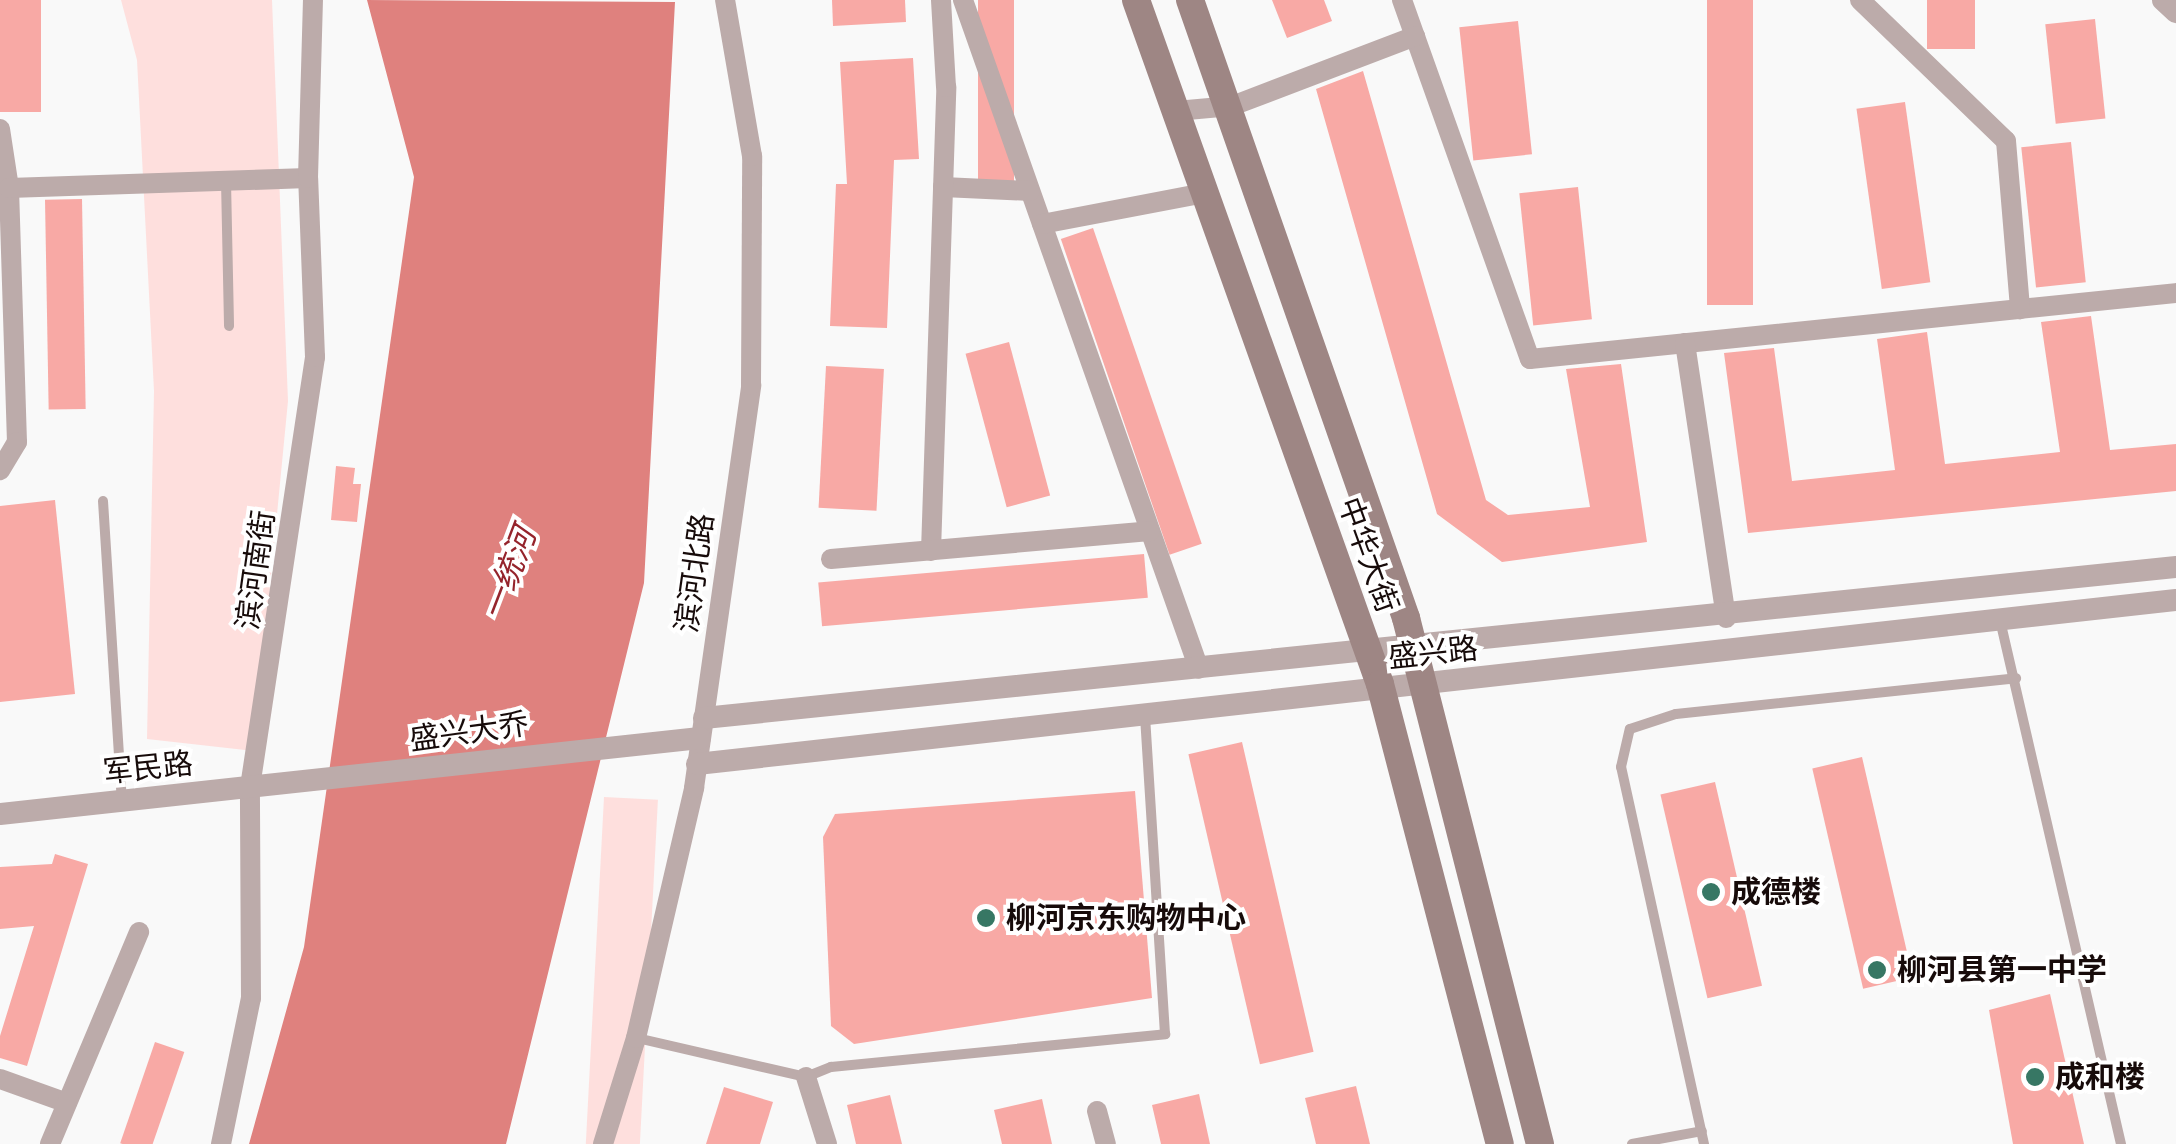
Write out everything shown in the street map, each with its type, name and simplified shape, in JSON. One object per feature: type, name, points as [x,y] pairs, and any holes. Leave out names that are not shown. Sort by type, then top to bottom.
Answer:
[{"type":"main road","name":"中华大街","points":[[1136,0],[1381,688],[1500,1144]]},
{"type":"main road","name":"中华大街","points":[[1190,0],[1232,106],[1412,649],[1540,1144]]},
{"type":"street","name":"滨河南街","points":[[221,1144],[252,998],[250,787],[315,358],[308,178],[314,0]]},
{"type":"street","name":"滨河北路","points":[[603,1144],[636,1038],[697,764],[751,385],[752,156],[725,0]]},
{"type":"street","points":[[931,551],[943,187],[941,0]]},
{"type":"street","points":[[963,0],[1198,670]]},
{"type":"street","points":[[1402,0],[1530,359],[2176,294]]},
{"type":"street","points":[[1860,0],[2006,140],[2020,308]]},
{"type":"street","points":[[2163,0],[2176,12]]},
{"type":"street","points":[[1176,111],[1232,106],[1415,36]]},
{"type":"street","points":[[0,129],[9,188],[17,442],[0,470]]},
{"type":"street","points":[[9,188],[308,178]]},
{"type":"street","points":[[943,187],[1030,191]]},
{"type":"street","points":[[1042,224],[1205,193]]},
{"type":"street","points":[[1685,343],[1726,618]]},
{"type":"street","points":[[831,560],[1150,531]]},
{"type":"street","name":"盛兴路","points":[[702,728],[1198,670],[1726,618],[2176,567]]},
{"type":"street","name":"盛兴路","points":[[697,764],[2176,600]]},
{"type":"street","name":"盛兴大乔","points":[[303,786],[643,742],[702,728]]},
{"type":"street","name":"军民路","points":[[0,814],[250,787],[303,786]]},
{"type":"street","points":[[50,1144],[139,932]]},
{"type":"street","points":[[806,1077],[827,1144]]},
{"type":"street","points":[[0,1079],[67,1103]]},
{"type":"street","points":[[1098,1111],[1106,1144]]},
{"type":"street","points":[[810,1144],[819,1114]]},
{"type":"lane","points":[[226,181],[229,326]]},
{"type":"lane","points":[[103,502],[122,801]]},
{"type":"lane","points":[[2000,620],[2120,1144]]},
{"type":"lane","points":[[1704,1144],[1621,767],[1630,729],[1676,714],[2016,678]]},
{"type":"lane","points":[[636,1038],[806,1077],[831,1067],[1165,1034],[1145,714]]},
{"type":"lane","points":[[1632,1144],[1702,1132]]},
{"type":"shaded area","points":[[121,0],[272,0],[288,401],[254,751],[147,739],[154,391],[137,60]]},
{"type":"shaded area","points":[[604,797],[658,800],[640,1144],[586,1144]]},
{"type":"water","name":"一统河","points":[[367,0],[675,2],[644,583],[506,1144],[249,1144],[304,947],[414,177]]},
{"type":"building","points":[[0,0],[41,0],[41,112],[0,112]]},
{"type":"building","points":[[832,0],[905,0],[906,22],[833,26]]},
{"type":"building","points":[[978,0],[1014,0],[1014,193],[978,193]]},
{"type":"building","points":[[1272,0],[1324,0],[1332,21],[1287,38]]},
{"type":"building","points":[[1707,0],[1753,0],[1753,305],[1707,305]]},
{"type":"building","points":[[1927,0],[1975,0],[1975,49],[1927,49]]},
{"type":"building","points":[[2095,19],[2105,118],[2056,124],[2045,24]]},
{"type":"building","points":[[1518,21],[1532,154],[1473,160],[1459,27]]},
{"type":"building","points":[[913,58],[919,159],[894,160],[887,328],[830,326],[836,184],[847,184],[840,62]]},
{"type":"building","points":[[1363,71],[1486,500],[1508,515],[1590,507],[1566,369],[1621,364],[1647,542],[1502,562],[1437,514],[1316,89]]},
{"type":"building","points":[[1905,102],[1930,282],[1882,289],[1856,109]]},
{"type":"building","points":[[2071,142],[2086,282],[2036,287],[2021,147]]},
{"type":"building","points":[[1578,187],[1592,319],[1533,325],[1519,193]]},
{"type":"building","points":[[82,199],[86,409],[49,410],[45,200]]},
{"type":"building","points":[[1093,228],[1202,544],[1170,555],[1061,239]]},
{"type":"building","points":[[2091,316],[2110,450],[2176,444],[2176,491],[1748,533],[1724,353],[1774,348],[1792,481],[1895,470],[1877,339],[1927,332],[1945,464],[2060,452],[2041,322]]},
{"type":"building","points":[[1009,342],[1050,496],[1007,507],[966,354]]},
{"type":"building","points":[[826,366],[884,369],[876,511],[819,508]]},
{"type":"building","points":[[336,466],[355,468],[353,484],[361,484],[357,522],[331,520]]},
{"type":"building","points":[[55,500],[75,694],[0,702],[0,506]]},
{"type":"building","points":[[1144,554],[1148,598],[822,626],[818,582]]},
{"type":"building","points":[[1242,742],[1314,1052],[1260,1064],[1188,754]]},
{"type":"building","points":[[1862,757],[1913,977],[1863,989],[1812,768]]},
{"type":"building","name":"成德楼","points":[[1715,782],[1762,986],[1707,998],[1660,795]]},
{"type":"building","name":"柳河京东购物中心","points":[[1135,791],[1152,998],[854,1044],[831,1026],[823,837],[835,814]]},
{"type":"building","points":[[55,854],[88,864],[27,1066],[0,1058],[0,1036],[34,926],[0,929],[0,867],[52,864]]},
{"type":"building","name":"成和楼","points":[[2050,994],[2084,1144],[2013,1144],[1989,1010]]},
{"type":"building","points":[[155,1042],[184,1052],[153,1144],[120,1143]]},
{"type":"building","points":[[1356,1086],[1370,1144],[1316,1144],[1305,1098]]},
{"type":"building","points":[[724,1087],[773,1102],[760,1144],[706,1144]]},
{"type":"building","points":[[1199,1094],[1210,1144],[1161,1144],[1152,1105]]},
{"type":"building","points":[[890,1095],[902,1144],[856,1144],[847,1105]]},
{"type":"building","points":[[1042,1099],[1052,1144],[1002,1144],[994,1110]]},
{"type":"place","name":"成德楼","points":[[1711,892]]},
{"type":"place","name":"柳河京东购物中心","points":[[986,918]]},
{"type":"place","name":"柳河县第一中学","points":[[1877,970]]},
{"type":"place","name":"成和楼","points":[[2035,1077]]}]
